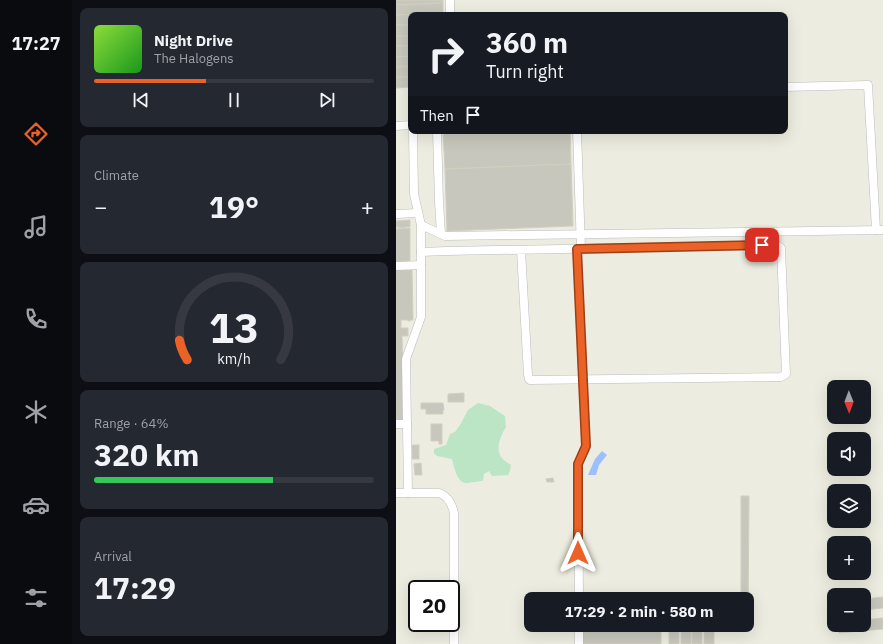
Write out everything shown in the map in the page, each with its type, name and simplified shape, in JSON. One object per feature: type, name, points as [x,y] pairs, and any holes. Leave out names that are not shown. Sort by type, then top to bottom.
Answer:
[{"type":"street","points":[[450,0],[450,12]]},
{"type":"street","points":[[421,225],[445,236],[880,230],[868,85],[788,86]]},
{"type":"street","points":[[396,126],[408,125]]},
{"type":"street","points":[[408,493],[406,359],[421,317],[421,225],[414,194],[413,134]]},
{"type":"street","points":[[437,134],[441,234]]},
{"type":"street","points":[[577,134],[580,234],[579,249],[586,446],[578,464],[578,592]]},
{"type":"street","points":[[396,214],[418,213]]},
{"type":"street","points":[[667,233],[668,247]]},
{"type":"street","points":[[421,252],[668,247],[777,245],[781,248],[786,374],[781,377],[530,380],[528,375],[521,250]]},
{"type":"street","points":[[396,266],[421,265]]},
{"type":"street","points":[[396,424],[407,424]]},
{"type":"street","points":[[396,493],[439,493],[448,498],[453,508],[454,644]]},
{"type":"street","points":[[579,632],[579,644]]},
{"type":"green space","points":[[478,403],[490,406],[505,416],[506,427],[501,438],[499,453],[502,458],[511,465],[508,475],[492,476],[489,471],[484,474],[483,481],[466,483],[458,477],[452,459],[437,456],[434,453],[434,449],[446,445],[450,434],[455,432],[468,410]]},
{"type":"water","points":[[602,451],[607,455],[599,465],[596,475],[588,475],[595,459]]},
{"type":"building","points":[[396,0],[443,0],[443,3],[396,5]]},
{"type":"building","points":[[443,3],[443,12],[408,12],[408,14],[396,15],[396,5]]},
{"type":"building","points":[[408,14],[408,25],[396,25],[396,15]]},
{"type":"building","points":[[396,25],[408,25],[408,36],[396,36]]},
{"type":"building","points":[[396,36],[408,36],[408,46],[396,46]]},
{"type":"building","points":[[396,46],[408,46],[408,56],[396,57]]},
{"type":"building","points":[[408,56],[408,66],[396,67],[396,57]]},
{"type":"building","points":[[408,66],[408,77],[396,77],[396,67]]},
{"type":"building","points":[[396,77],[408,77],[408,87],[396,88]]},
{"type":"building","points":[[443,134],[570,134],[571,164],[445,169]]},
{"type":"building","points":[[571,164],[573,226],[447,231],[445,169]]},
{"type":"building","points":[[410,220],[410,227],[396,227],[396,221]]},
{"type":"building","points":[[410,228],[410,261],[396,262],[396,229]]},
{"type":"building","points":[[396,267],[399,267],[399,270],[412,270],[413,320],[401,320],[401,328],[408,328],[408,336],[402,336],[404,419],[396,420]]},
{"type":"building","points":[[464,393],[464,402],[448,402],[448,394]]},
{"type":"building","points":[[421,403],[443,403],[443,414],[426,414],[426,409],[421,409]]},
{"type":"building","points":[[431,424],[442,424],[442,444],[439,444],[439,441],[431,441]]},
{"type":"building","points":[[412,445],[419,445],[419,459],[412,459]]},
{"type":"building","points":[[421,463],[422,475],[415,475],[414,464]]},
{"type":"building","points":[[553,478],[554,482],[547,482],[546,479]]},
{"type":"building","points":[[741,496],[749,496],[748,592],[741,592]]},
{"type":"building","points":[[883,597],[883,608],[871,609],[871,598]]},
{"type":"building","points":[[883,618],[883,629],[871,630],[871,619]]},
{"type":"building","points":[[582,632],[661,632],[661,644],[582,644]]},
{"type":"building","points":[[669,632],[679,632],[679,644],[669,644]]},
{"type":"building","points":[[681,632],[691,632],[691,644],[681,644]]},
{"type":"building","points":[[692,632],[702,632],[702,644],[692,644]]},
{"type":"building","points":[[704,632],[714,632],[714,644],[704,644]]},
{"type":"route","points":[[578,553],[578,464],[586,446],[577,249],[762,245]]}]
